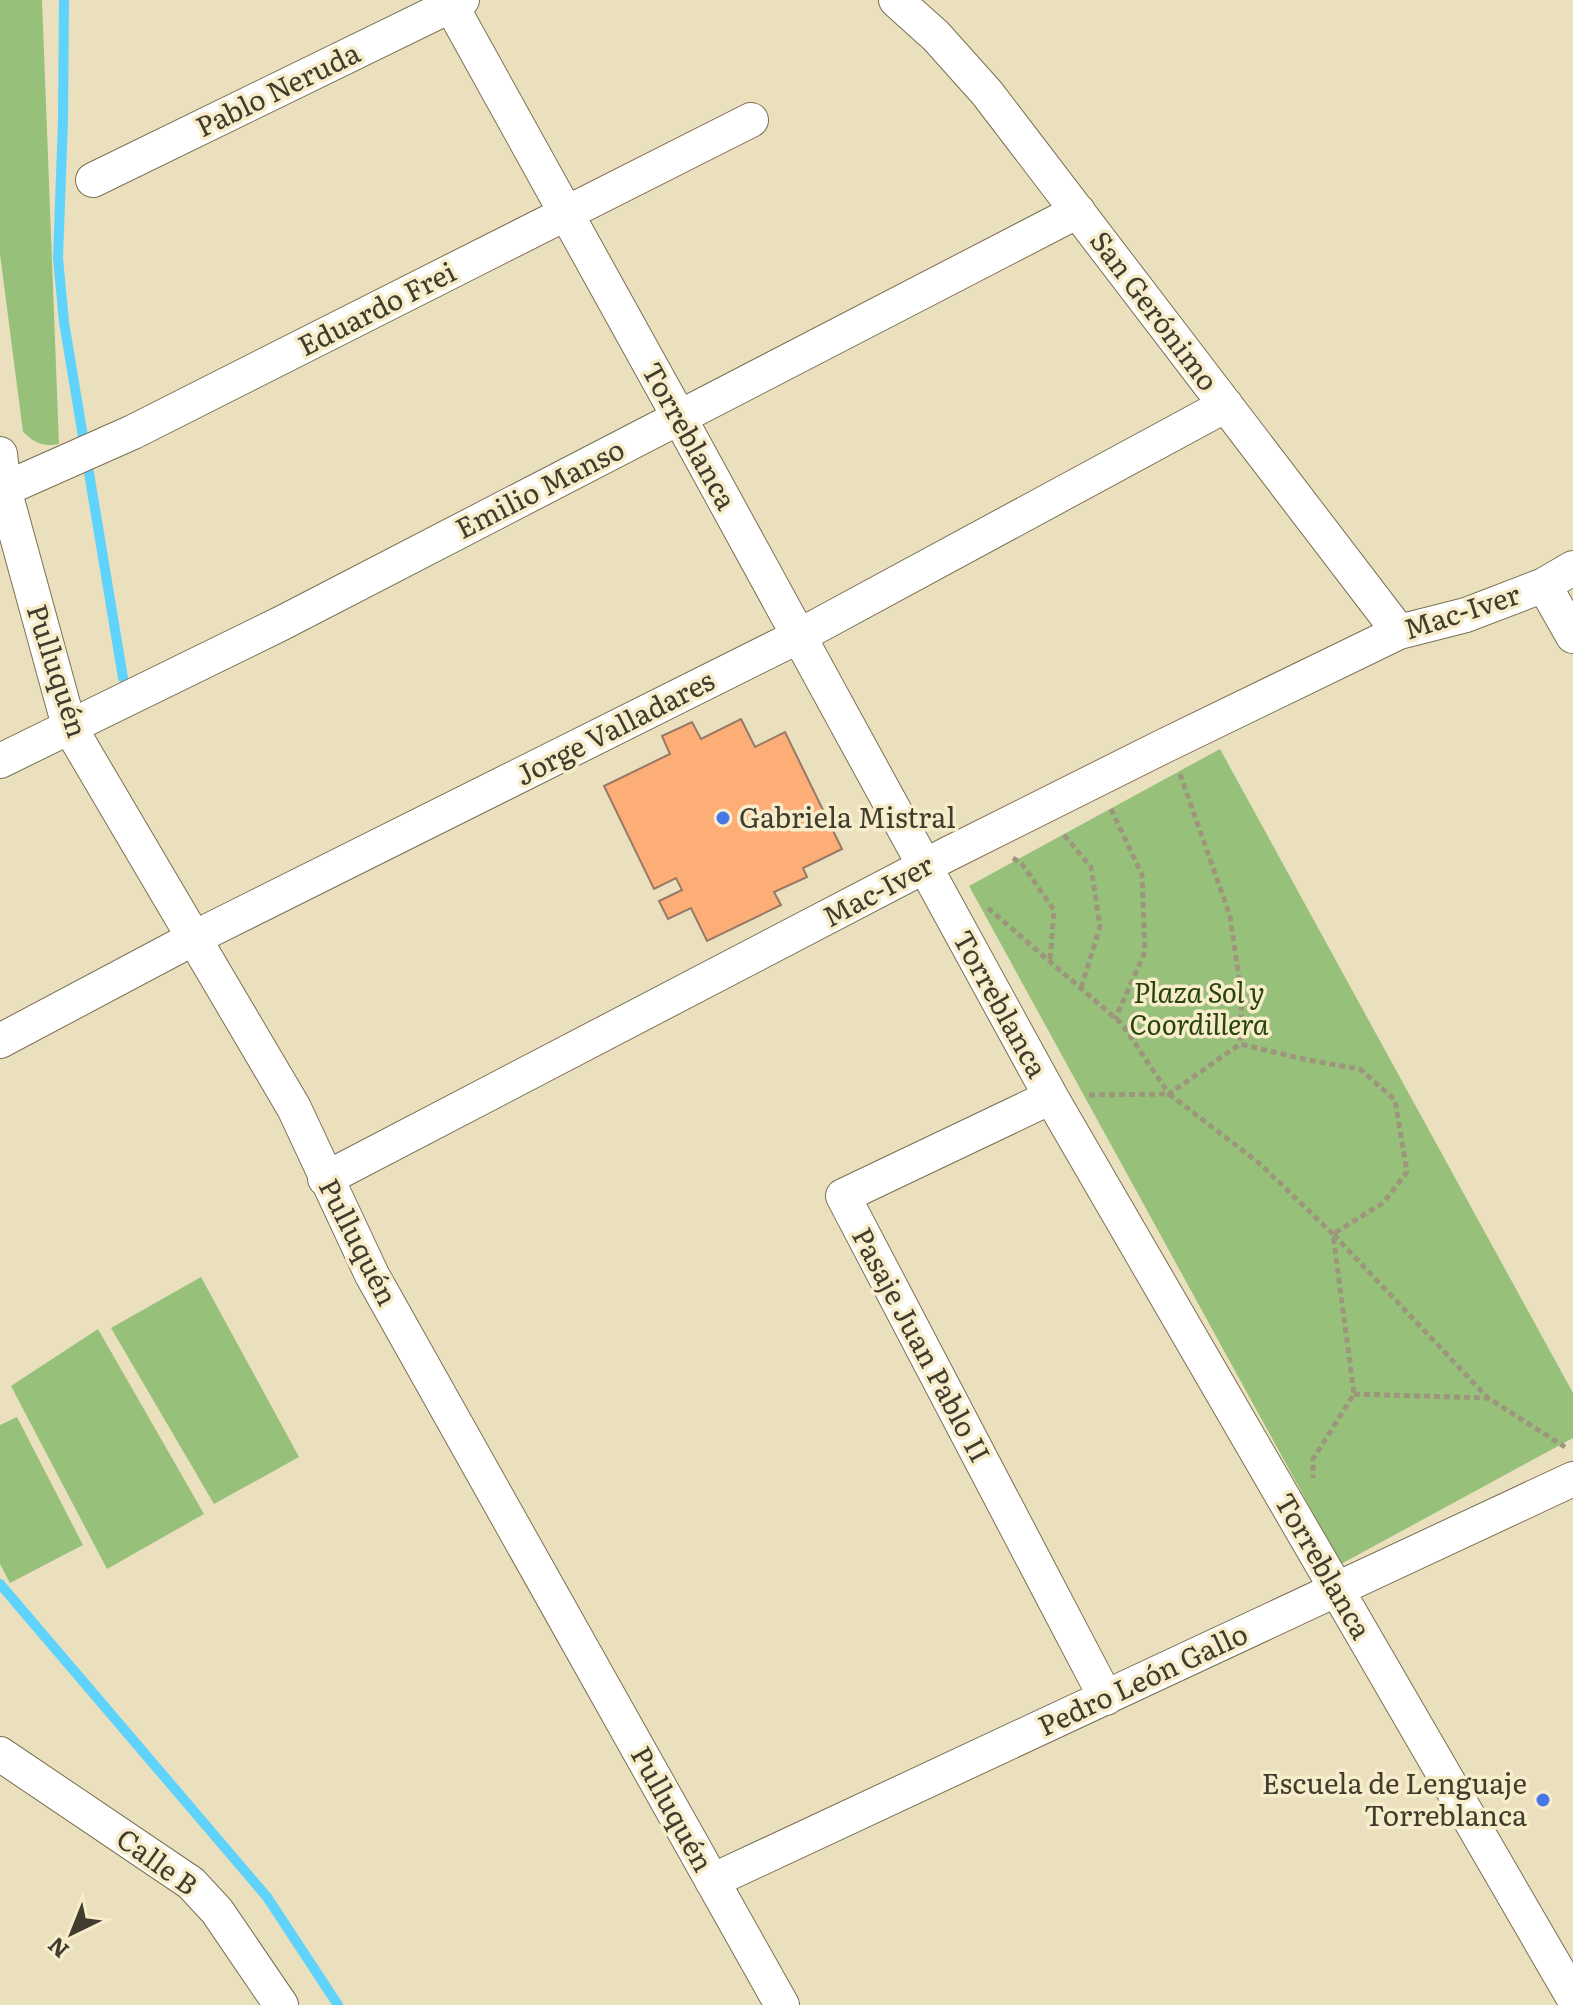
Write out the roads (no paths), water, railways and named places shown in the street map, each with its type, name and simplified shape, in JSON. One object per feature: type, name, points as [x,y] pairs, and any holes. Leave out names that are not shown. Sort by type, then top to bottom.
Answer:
[{"type":"street","name":"San Gerónimo","points":[[896,0],[936,36],[987,93],[1399,632]]},
{"type":"street","name":"Pablo Neruda","points":[[93,180],[454,2]]},
{"type":"street","name":"Torreblanca","points":[[454,2],[566,213],[1051,1097],[1573,1997]]},
{"type":"street","name":"Eduardo Frei","points":[[2,490],[133,432],[751,120]]},
{"type":"street","name":"Emilio Manso","points":[[0,761],[282,623],[1078,211]]},
{"type":"street","name":"Jorge Valladares","points":[[0,1041],[194,938],[799,636],[1226,405]]},
{"type":"street","name":"Pulluquén","points":[[0,454],[2,490],[69,726],[294,1108],[372,1275],[782,2005]]},
{"type":"street","name":"Mac-Iver","points":[[325,1179],[1164,746],[1399,632],[1466,615],[1544,585],[1573,568]]},
{"type":"street","points":[[1544,585],[1573,636]]},
{"type":"street","name":"Pasaje Juan Pablo II","points":[[1051,1097],[843,1196],[1106,1698]]},
{"type":"street","name":"Pedro León Gallo","points":[[712,1881],[1573,1479]]},
{"type":"street","name":"Calle B","points":[[0,1754],[191,1883],[217,1911],[281,2005]]},
{"type":"waterway","points":[[64,0],[58,258],[64,322],[123,678]]},
{"type":"waterway","points":[[0,1584],[267,1897],[338,2005]]},
{"type":"place","name":"Gabriela Mistral","points":[[723,818]]},
{"type":"place","name":"Escuela de Lenguaje Torreblanca","points":[[1543,1800]]},
{"type":"park label","name":"Plaza Sol y Coordillera","points":[[1199,1009]]}]
